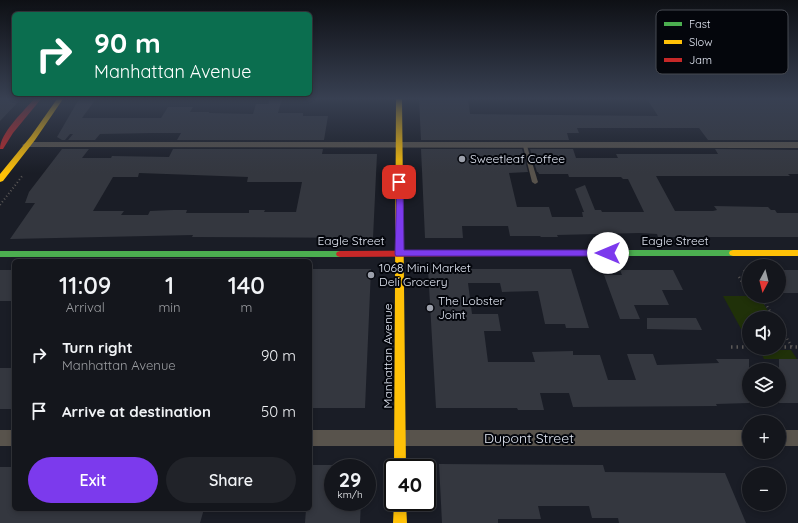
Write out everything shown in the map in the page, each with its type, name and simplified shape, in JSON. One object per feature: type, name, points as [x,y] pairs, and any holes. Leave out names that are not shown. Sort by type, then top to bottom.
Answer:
[{"type":"street","points":[[0,146],[18,123]]},
{"type":"street","points":[[0,179],[42,123]]},
{"type":"street","name":"Manhattan Avenue","points":[[399,123],[400,459]]},
{"type":"street","points":[[27,145],[798,145]]},
{"type":"street","name":"Eagle Street","points":[[0,254],[798,253]]},
{"type":"street","points":[[0,438],[12,438]]},
{"type":"street","name":"Dupont Street","points":[[312,438],[742,438]]},
{"type":"street","points":[[786,438],[798,438]]},
{"type":"street","points":[[400,511],[400,523]]},
{"type":"lane","points":[[525,146],[535,182]]},
{"type":"path","points":[[739,277],[742,282]]},
{"type":"path","points":[[786,337],[792,347]]},
{"type":"path","points":[[731,347],[742,347]]},
{"type":"path","points":[[786,347],[798,347]]},
{"type":"green space","points":[[723,296],[742,296],[742,303],[763,303],[768,311],[742,311],[742,331]]},
{"type":"green space","points":[[786,350],[791,350],[797,359],[764,359],[762,355],[786,355]]},
{"type":"building","points":[[65,123],[327,123],[324,140],[177,140],[181,133],[100,134],[95,140],[68,140],[73,134],[70,134],[65,140],[57,137]]},
{"type":"building","points":[[420,123],[798,123],[798,140],[708,140],[699,128],[577,128],[579,133],[567,133],[569,140],[421,140]]},
{"type":"building","points":[[62,149],[89,149],[82,158],[111,158],[112,156],[169,157],[173,149],[323,149],[322,154],[377,154],[373,238],[192,237],[193,235],[10,239],[35,203],[25,203],[29,192]],"holes":[[[139,173],[248,177],[247,182],[302,182],[296,212],[264,212],[265,210],[249,210],[249,213],[186,213],[187,210],[173,210],[150,211],[148,215],[121,215],[124,211],[93,211],[113,177],[138,177]]]},
{"type":"building","points":[[421,149],[522,149],[528,172],[509,173],[517,207],[549,207],[552,217],[583,217],[582,212],[584,212],[575,189],[585,185],[595,210],[601,210],[602,212],[644,212],[628,179],[623,179],[621,177],[569,177],[568,174],[539,174],[537,172],[530,149],[573,149],[576,158],[618,158],[616,154],[718,154],[715,149],[798,150],[798,174],[788,174],[790,176],[656,176],[675,211],[717,210],[714,206],[768,207],[771,210],[775,210],[777,213],[798,213],[798,237],[658,237],[657,234],[639,233],[557,235],[558,237],[510,236],[508,226],[462,226],[463,238],[425,238]]},
{"type":"building","points":[[312,269],[371,269],[365,408],[312,408]]},
{"type":"building","points":[[428,269],[571,269],[589,328],[566,328],[565,324],[545,324],[538,291],[502,292],[500,283],[468,283],[472,314],[498,314],[501,331],[484,331],[488,362],[535,362],[532,352],[573,351],[573,355],[600,355],[608,380],[636,380],[627,354],[653,354],[657,365],[719,363],[716,359],[749,359],[749,363],[742,363],[742,403],[716,404],[717,406],[573,407],[569,393],[540,393],[544,410],[518,410],[517,408],[436,408]]},
{"type":"building","points":[[0,270],[12,270],[12,301],[0,301]]},
{"type":"building","points":[[620,270],[673,270],[683,290],[662,290],[669,305],[634,305],[640,319],[620,319],[604,275],[622,275]]},
{"type":"building","points":[[786,270],[798,270],[798,293],[786,293]]},
{"type":"building","points":[[647,318],[696,318],[702,330],[647,329]]},
{"type":"building","points":[[779,359],[798,359],[798,403],[786,403],[786,363],[779,363]]},
{"type":"building","points":[[0,368],[12,368],[12,409],[0,409]]},
{"type":"building","points":[[439,464],[603,465],[605,472],[725,473],[746,523],[619,523],[618,518],[592,518],[589,506],[538,506],[541,519],[498,519],[498,523],[442,523]]},
{"type":"building","points":[[312,465],[324,465],[324,511],[361,511],[360,523],[305,523],[306,511],[312,511]]},
{"type":"building","points":[[0,467],[12,467],[12,511],[203,511],[200,523],[0,523]]},
{"type":"traffic: fast","points":[[529,253],[733,253]]},
{"type":"traffic: fast","points":[[0,254],[340,254]]},
{"type":"traffic: slow","points":[[0,179],[43,123]]},
{"type":"traffic: slow","points":[[399,123],[400,459]]},
{"type":"traffic: slow","points":[[733,253],[798,253]]},
{"type":"traffic: slow","points":[[400,511],[400,523]]},
{"type":"traffic: jam","points":[[0,147],[17,123]]},
{"type":"traffic: jam","points":[[340,254],[529,253]]},
{"type":"place","name":"Sweetleaf Coffee","points":[[462,159]]},
{"type":"place","name":"1068 Mini Market Deli Grocery","points":[[371,275]]},
{"type":"place","name":"The Lobster Joint","points":[[430,308]]},
{"type":"route","points":[[399,182],[399,254],[608,253]]}]
